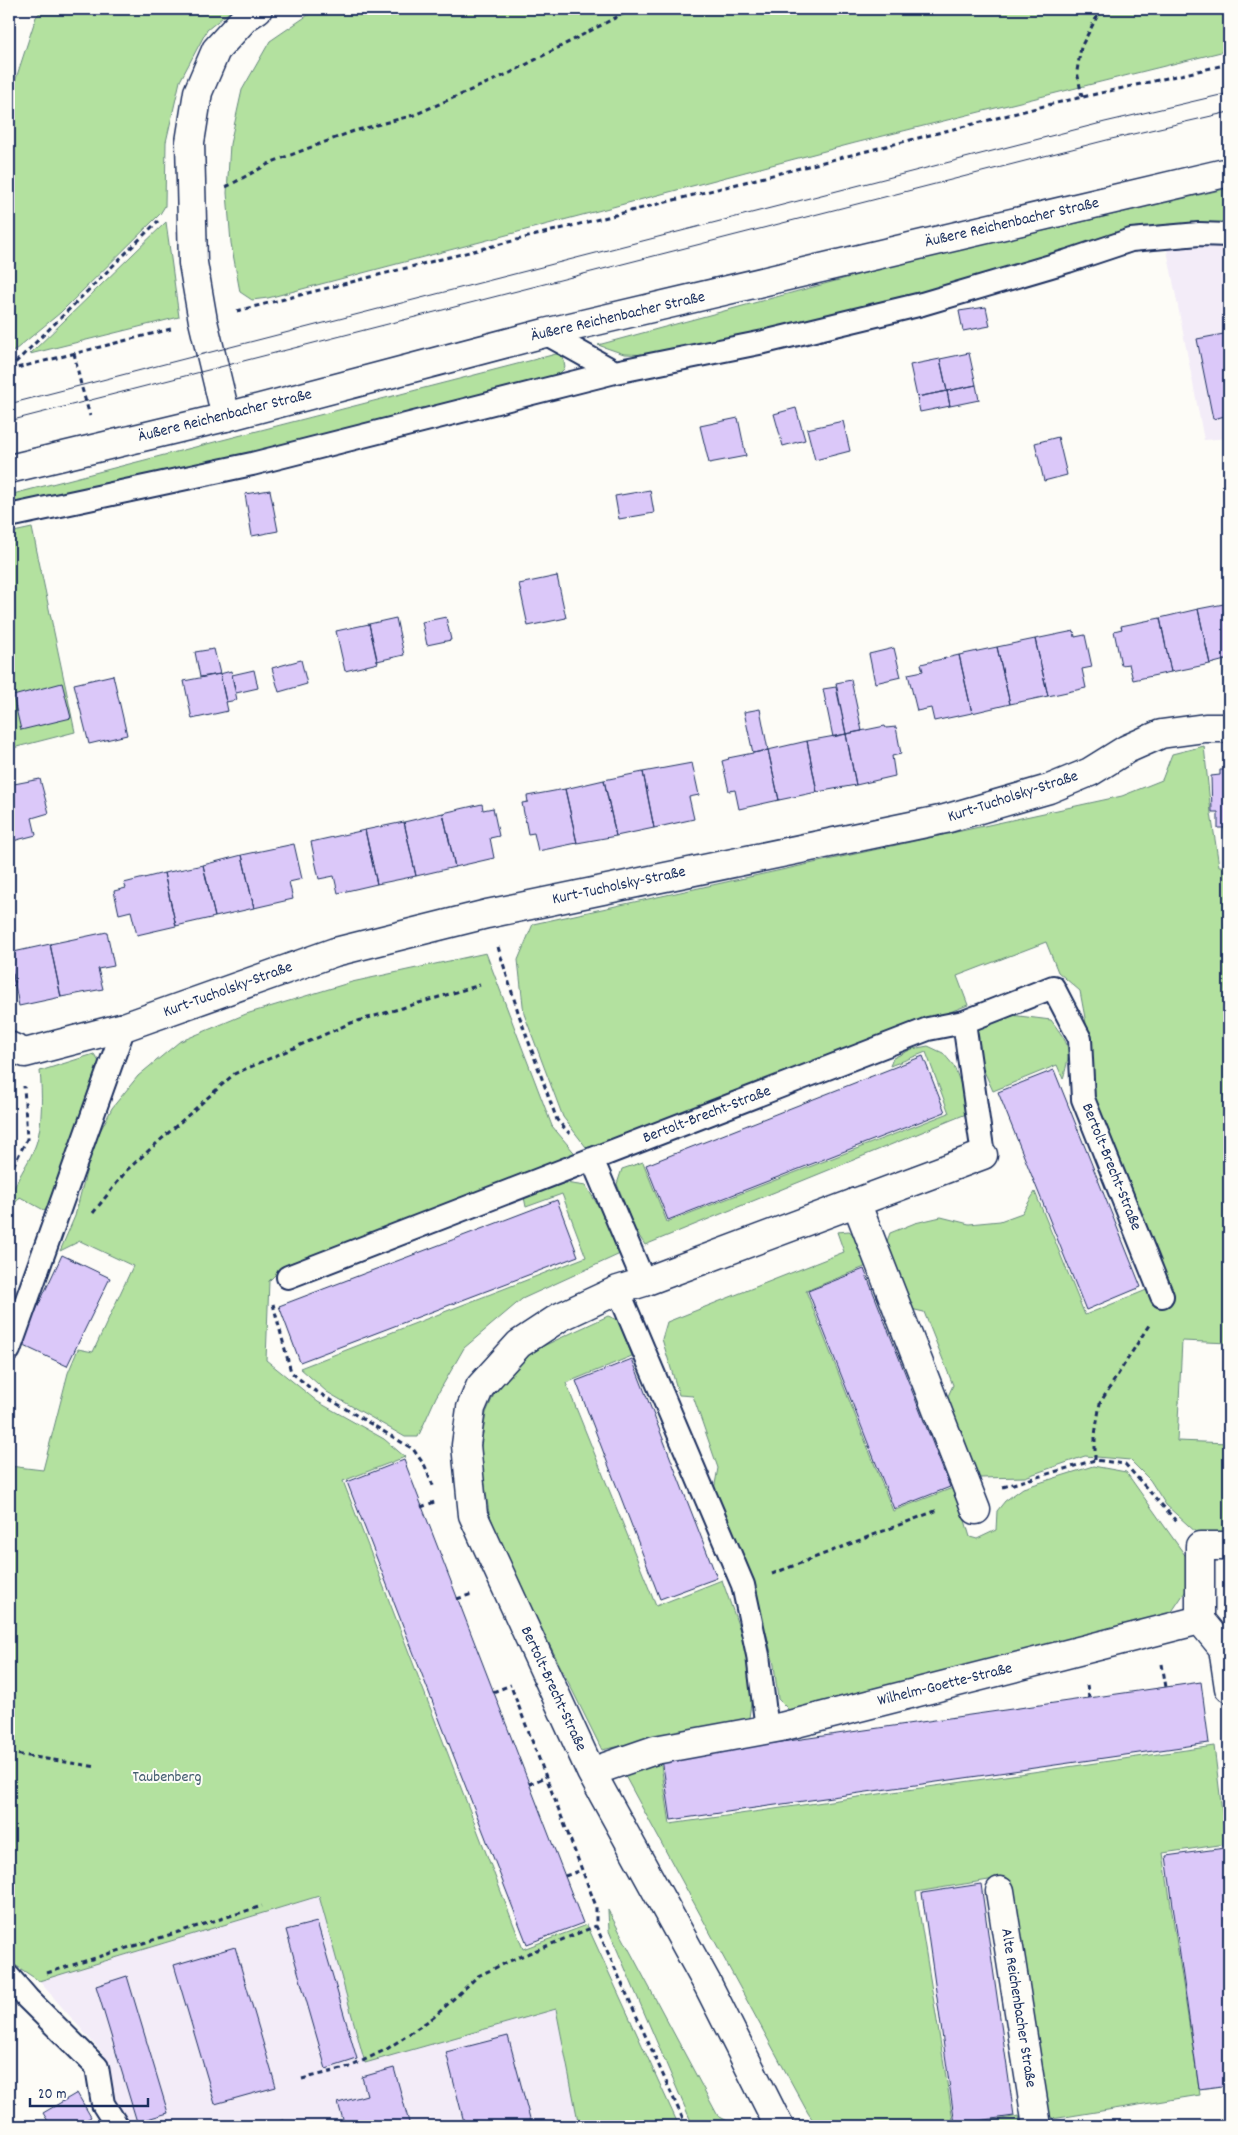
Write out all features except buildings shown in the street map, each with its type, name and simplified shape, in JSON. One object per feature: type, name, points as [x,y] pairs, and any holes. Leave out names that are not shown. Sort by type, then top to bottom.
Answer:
[{"type":"street","points":[[226,417],[203,321],[193,264],[190,142],[198,92],[216,50],[246,18],[258,9]]},
{"type":"street","name":"Äußere Reichenbacher Straße","points":[[9,469],[226,417],[545,334],[1229,172]]},
{"type":"street","name":"Kurt-Tucholsky-Straße","points":[[17,1049],[124,1027],[335,952],[487,914],[945,819],[1049,789],[1090,772],[1127,749],[1161,734],[1205,728],[1229,728]]},
{"type":"street","name":"Bertolt-Brecht-Straße","points":[[779,2126],[708,1985],[590,1772],[473,1515],[466,1445],[471,1408],[480,1387],[519,1344],[560,1317],[618,1290],[644,1282],[983,1155]]},
{"type":"street","points":[[856,1202],[976,1510]]},
{"type":"street","points":[[1229,1546],[1200,1546],[1200,1620],[1223,1648],[1229,1688]]},
{"type":"street","name":"Wilhelm-Goette-Straße","points":[[590,1772],[655,1750],[768,1730],[1200,1620]]},
{"type":"street","name":"Alte Reichenbacher Straße","points":[[1000,1891],[1037,2126]]},
{"type":"lane","points":[[9,516],[252,464],[614,372],[764,342],[912,306],[1068,261],[1131,240],[1199,234],[1229,235]]},
{"type":"lane","points":[[545,334],[614,372]]},
{"type":"lane","name":"Bertolt-Brecht-Straße","points":[[288,1277],[928,1029],[964,1022],[1053,987],[1080,1039],[1083,1099],[1162,1296]]},
{"type":"lane","name":"Bertolt-Brecht-Straße","points":[[964,1022],[983,1155]]},
{"type":"lane","points":[[9,1350],[124,1027]]},
{"type":"lane","points":[[592,1159],[644,1282]]},
{"type":"lane","points":[[618,1290],[743,1585],[758,1654],[768,1730]]},
{"type":"lane","points":[[9,1977],[28,2000],[97,2066],[104,2104],[117,2126]]},
{"type":"path","points":[[9,370],[167,212],[191,209],[272,162],[354,131],[414,115],[510,73],[632,9]]},
{"type":"path","points":[[1082,97],[1077,71],[1081,47],[1101,9]]},
{"type":"path","points":[[9,370],[1082,97],[1229,64]]},
{"type":"path","points":[[74,353],[99,448]]},
{"type":"path","points":[[487,914],[519,1015],[557,1120],[592,1159]]},
{"type":"path","points":[[93,1214],[127,1170],[234,1074],[351,1023],[480,985]]},
{"type":"path","points":[[9,1174],[27,1140],[24,1084],[17,1049]]},
{"type":"path","points":[[288,1277],[272,1304],[291,1372],[309,1387],[413,1449],[426,1466],[439,1500],[421,1507]]},
{"type":"path","points":[[1095,1460],[1095,1435],[1100,1403],[1146,1334],[1162,1296]]},
{"type":"path","points":[[457,1599],[475,1593]]},
{"type":"path","points":[[493,1692],[511,1685],[596,1906],[596,1926],[686,2126]]},
{"type":"path","points":[[9,1753],[97,1768]]},
{"type":"path","points":[[529,1784],[546,1777]]},
{"type":"path","points":[[565,1876],[582,1870]]},
{"type":"path","points":[[39,1975],[262,1906]]},
{"type":"path","points":[[302,2079],[350,2067],[387,2049],[434,2017],[478,1976],[596,1926]]},
{"type":"shaded area","points":[[1229,243],[1229,438],[1204,440],[1166,245]]},
{"type":"shaded area","points":[[319,1896],[365,2063],[556,2009],[579,2126],[126,2126],[110,2092],[103,2054],[39,1981]]},
{"type":"green space","points":[[43,9],[233,9],[207,30],[180,81],[166,142],[165,206],[160,214],[60,313],[9,355],[9,100],[36,17]]},
{"type":"green space","points":[[317,9],[1229,9],[1229,50],[855,143],[268,298],[252,300],[240,292],[231,243],[227,193],[230,144],[242,90],[270,41]]},
{"type":"green space","points":[[1229,188],[1229,243],[1164,231],[932,297],[655,355],[624,354],[598,345],[891,266]]},
{"type":"green space","points":[[166,222],[179,317],[30,354]]},
{"type":"green space","points":[[556,354],[563,356],[565,368],[551,382],[291,448],[9,506],[9,495]]},
{"type":"green space","points":[[32,528],[75,732],[9,749],[9,533]]},
{"type":"green space","points":[[1204,746],[1219,866],[1229,867],[1229,1343],[1182,1341],[1177,1441],[1229,1443],[1229,1536],[1199,1535],[1166,1505],[1150,1480],[1130,1460],[1085,1456],[1025,1477],[980,1478],[969,1471],[944,1405],[953,1385],[924,1312],[906,1308],[886,1244],[890,1233],[915,1223],[941,1217],[969,1224],[1000,1221],[1022,1213],[1035,1192],[1085,1315],[1149,1289],[1099,1116],[1088,1071],[1088,1034],[1080,991],[1058,972],[1046,942],[957,976],[968,1005],[589,1151],[563,1117],[524,1014],[518,960],[533,924],[1122,796],[1162,780],[1172,754]]},
{"type":"green space","name":"Taubenberg","points":[[486,953],[552,1126],[578,1157],[285,1265],[269,1281],[266,1360],[318,1402],[384,1439],[405,1457],[343,1481],[523,1949],[587,1925],[679,2126],[579,2126],[556,2009],[365,2063],[319,1896],[39,1981],[9,1961],[9,1466],[43,1470],[68,1373],[78,1349],[93,1352],[133,1266],[80,1241],[60,1251],[75,1216],[93,1145],[112,1108],[138,1076],[179,1042],[246,1014],[352,982]]},
{"type":"green space","points":[[1011,1015],[1051,1020],[1068,1047],[1068,1060],[1063,1079],[1057,1065],[993,1091],[973,1047],[977,1030]]},
{"type":"green space","points":[[928,1046],[943,1053],[954,1066],[971,1112],[645,1245],[634,1228],[617,1184],[622,1169],[643,1162],[667,1222],[949,1113],[926,1052],[890,1066],[893,1058],[912,1049]]},
{"type":"green space","points":[[94,1054],[100,1063],[51,1214],[20,1197],[9,1211],[12,1193],[33,1152],[40,1127],[40,1071]]},
{"type":"green space","points":[[565,1183],[586,1186],[607,1220],[620,1254],[522,1299],[464,1348],[436,1397],[418,1437],[405,1437],[327,1392],[300,1368],[586,1257],[562,1194],[526,1207],[524,1197]]},
{"type":"green space","points":[[849,1231],[865,1243],[867,1266],[806,1291],[893,1511],[955,1487],[970,1537],[977,1539],[996,1530],[997,1511],[1005,1501],[1023,1488],[1093,1466],[1126,1472],[1187,1558],[1191,1583],[1171,1613],[1114,1634],[919,1678],[789,1710],[778,1699],[774,1665],[767,1636],[713,1495],[718,1468],[693,1396],[679,1395],[662,1339],[667,1322],[844,1252],[837,1232]]},
{"type":"green space","points":[[608,1316],[618,1320],[632,1356],[566,1383],[656,1606],[722,1580],[742,1636],[753,1688],[749,1718],[739,1724],[699,1729],[602,1750],[505,1555],[489,1513],[480,1452],[486,1413],[501,1378],[526,1354]]},
{"type":"green space","points":[[1214,1746],[1226,1844],[1163,1853],[1200,2095],[1040,2121],[1007,1877],[916,1892],[954,2126],[817,2126],[808,2113],[625,1776],[660,1758],[670,1824]]},
{"type":"green space","points":[[608,1910],[718,2116],[737,2126],[693,2126],[609,1931]]},
{"type":"green space","points":[[1019,2116],[1021,2126],[960,2126]]},
{"type":"tram line","points":[[9,404],[1105,122],[1229,93]]},
{"type":"tram line","points":[[9,421],[1107,140],[1229,112]]}]
